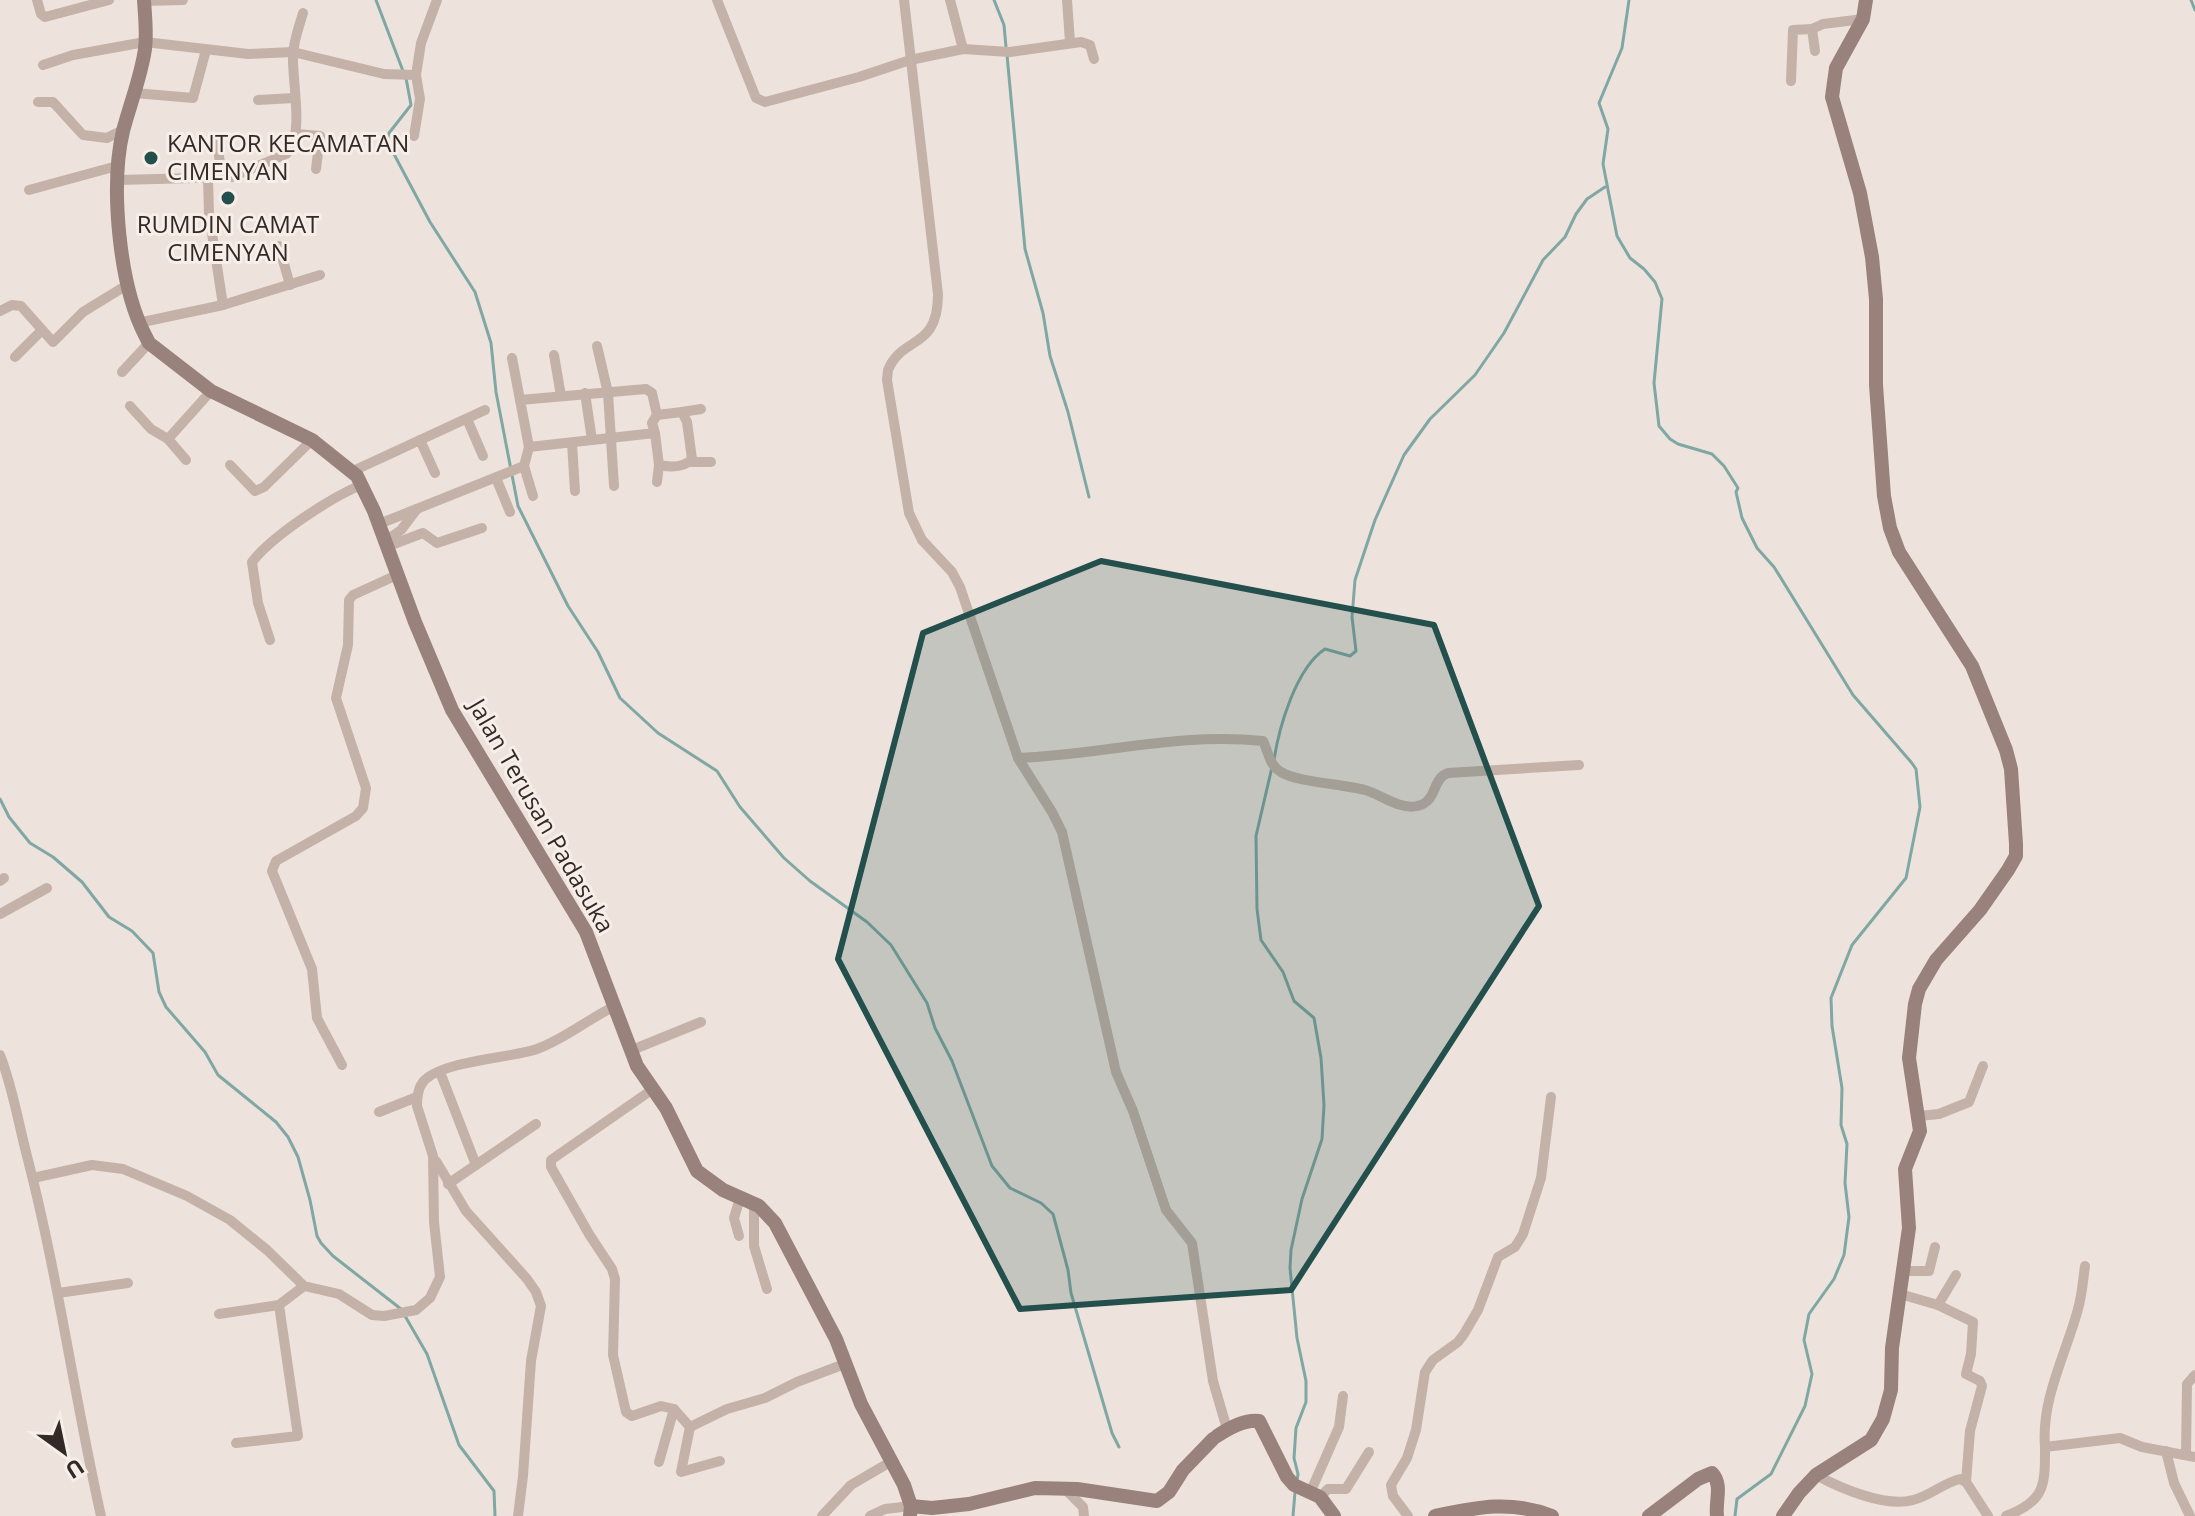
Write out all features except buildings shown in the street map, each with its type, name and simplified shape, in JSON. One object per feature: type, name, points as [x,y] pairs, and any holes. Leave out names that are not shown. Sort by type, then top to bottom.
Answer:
[{"type":"street","points":[[37,0],[45,17],[109,0]]},
{"type":"street","points":[[144,0],[183,0]]},
{"type":"street","name":"Jalan Terusan Padasuka","points":[[144,0],[145,42],[135,93],[123,130],[117,173],[119,224],[127,285],[138,323],[149,343],[211,391],[312,440],[353,471],[379,524],[452,710],[583,926],[637,1066],[666,1108],[697,1171],[714,1185],[747,1200],[775,1223],[847,1363],[861,1404],[892,1461],[911,1511]]},
{"type":"street","points":[[414,136],[420,99],[416,75],[421,43],[437,0]]},
{"type":"street","points":[[717,0],[759,101],[775,100],[910,60],[963,49],[1010,52],[1070,42],[1090,45],[1094,59]]},
{"type":"street","points":[[904,0],[938,307],[935,324],[928,333],[891,363],[888,370],[906,502],[922,540],[952,572],[960,587],[1018,758],[1062,832],[1116,1072],[1133,1111],[1166,1210],[1192,1243],[1219,1435]]},
{"type":"street","points":[[950,0],[963,49]]},
{"type":"street","points":[[1067,0],[1070,42]]},
{"type":"street","points":[[1783,1516],[1816,1475],[1858,1450],[1878,1430],[1891,1390],[1892,1348],[1910,1216],[1905,1169],[1919,1138],[1919,1116],[1909,1058],[1919,989],[1943,949],[1980,910],[2016,856],[2011,769],[2006,750],[1972,666],[1899,552],[1885,505],[1876,385],[1876,299],[1872,257],[1860,193],[1832,97],[1836,68],[1863,19],[1866,0]]},
{"type":"street","points":[[29,190],[117,173],[222,178],[286,154],[292,149],[297,134],[293,52],[303,13]]},
{"type":"street","points":[[1791,81],[1793,30],[1863,19]]},
{"type":"street","points":[[1812,29],[1815,51]]},
{"type":"street","points":[[43,65],[73,55],[145,42],[248,54],[293,52],[384,74],[416,75]]},
{"type":"street","points":[[135,93],[194,97],[206,50]]},
{"type":"street","points":[[258,100],[294,98]]},
{"type":"street","points":[[38,102],[53,102],[83,135],[107,138],[123,130]]},
{"type":"street","points":[[297,134],[320,136],[316,169]]},
{"type":"street","points":[[217,141],[222,178]]},
{"type":"street","points":[[208,179],[209,214],[223,305]]},
{"type":"street","points":[[279,246],[290,285]]},
{"type":"street","points":[[138,323],[223,305],[320,275]]},
{"type":"street","points":[[0,311],[12,305],[21,306],[50,340],[56,341],[83,312],[127,285]]},
{"type":"street","points":[[15,357],[42,330]]},
{"type":"street","points":[[122,372],[149,343]]},
{"type":"street","points":[[597,346],[608,393],[614,486]]},
{"type":"street","points":[[554,355],[561,396]]},
{"type":"street","points":[[512,358],[529,447],[524,466],[533,496]]},
{"type":"street","points":[[520,400],[649,390],[657,415],[652,423],[659,465],[657,482]]},
{"type":"street","points":[[168,439],[211,391]]},
{"type":"street","points":[[585,393],[592,440]]},
{"type":"street","points":[[130,406],[151,429],[168,439],[186,460]]},
{"type":"street","points":[[657,415],[701,409]]},
{"type":"street","points":[[353,471],[485,410]]},
{"type":"street","points":[[682,412],[687,422],[692,459],[689,462]]},
{"type":"street","points":[[467,419],[483,456]]},
{"type":"street","points":[[529,447],[655,433]]},
{"type":"street","points":[[230,465],[255,491],[264,487],[312,440]]},
{"type":"street","points":[[420,440],[435,473]]},
{"type":"street","points":[[572,443],[575,491]]},
{"type":"street","points":[[659,465],[711,462]]},
{"type":"street","points":[[379,524],[524,466]]},
{"type":"street","points":[[496,478],[510,512]]},
{"type":"street","points":[[270,640],[258,603],[252,562],[261,550],[292,528],[361,485]]},
{"type":"street","points":[[386,544],[419,506]]},
{"type":"street","points":[[386,544],[423,533],[437,543],[482,528]]},
{"type":"street","points":[[342,1065],[317,1018],[312,969],[272,866],[356,816],[363,808],[366,788],[336,698],[348,645],[349,600],[353,595],[397,575]]},
{"type":"street","points":[[1018,758],[1189,739],[1263,741],[1269,760],[1285,775],[1363,790],[1404,807],[1425,804],[1431,799],[1437,780],[1448,773],[1579,765]]},
{"type":"street","points":[[0,914],[47,888]]},
{"type":"street","points":[[518,1516],[531,1361],[541,1306],[527,1279],[466,1211],[448,1184],[433,1156],[417,1097],[423,1082],[440,1072],[536,1049],[615,1006]]},
{"type":"street","points":[[632,1050],[701,1022]]},
{"type":"street","points":[[0,1055],[12,1086],[33,1178],[101,1516]]},
{"type":"street","points":[[1919,1116],[1939,1114],[1969,1102],[1983,1066]]},
{"type":"street","points":[[440,1072],[476,1165]]},
{"type":"street","points":[[653,1089],[553,1156],[551,1167],[612,1269],[615,1279],[613,1355],[626,1412],[632,1416],[661,1406],[674,1409],[690,1427]]},
{"type":"street","points":[[379,1112],[417,1097]]},
{"type":"street","points":[[1408,1516],[1393,1496],[1391,1485],[1407,1458],[1416,1430],[1425,1372],[1433,1360],[1464,1334],[1478,1310],[1498,1257],[1515,1247],[1523,1234],[1541,1178],[1551,1097]]},
{"type":"street","points":[[448,1184],[536,1124]]},
{"type":"street","points":[[33,1178],[92,1165],[107,1165],[146,1177],[230,1220],[304,1286],[339,1294],[372,1315],[384,1316],[416,1310],[424,1305],[436,1289],[440,1277],[434,1222],[433,1156]]},
{"type":"street","points":[[739,1236],[734,1218],[747,1200]]},
{"type":"street","points":[[747,1200],[754,1246],[767,1289]]},
{"type":"street","points":[[1902,1271],[1929,1271],[1935,1247]]},
{"type":"street","points":[[2006,1516],[2025,1506],[2043,1488],[2046,1474],[2044,1430],[2051,1393],[2079,1307],[2085,1266]]},
{"type":"street","points":[[1938,1305],[1956,1275]]},
{"type":"street","points":[[58,1293],[128,1283]]},
{"type":"street","points":[[219,1314],[279,1305],[304,1286]]},
{"type":"street","points":[[1900,1294],[1938,1305],[1974,1324],[1966,1374],[1980,1381],[1982,1386],[1970,1431],[1966,1482],[1988,1516]]},
{"type":"street","points":[[236,1443],[298,1436],[279,1305]]},
{"type":"street","points":[[690,1427],[727,1409],[765,1398],[847,1363]]},
{"type":"street","points":[[2045,1447],[2120,1438],[2142,1447],[2190,1456],[2187,1384],[2195,1375]]},
{"type":"street","points":[[1315,1495],[1339,1427],[1343,1396]]},
{"type":"street","points":[[659,1462],[674,1409]]},
{"type":"street","points":[[870,1516],[885,1509],[911,1511],[956,1506],[1035,1488],[1064,1488],[1157,1501],[1169,1492],[1183,1470],[1219,1435],[1255,1419],[1259,1421],[1287,1477],[1294,1485],[1315,1495],[1334,1516]]},
{"type":"street","points":[[690,1427],[681,1472],[720,1461]]},
{"type":"street","points":[[2166,1451],[2174,1483],[2190,1516]]},
{"type":"street","points":[[1315,1495],[1328,1489],[1346,1489],[1369,1452]]},
{"type":"street","points":[[822,1516],[851,1485],[892,1461]]},
{"type":"street","points":[[1649,1516],[1698,1479],[1712,1473],[1719,1488],[1717,1516]]},
{"type":"street","points":[[1816,1475],[1848,1490],[1889,1502],[1920,1498],[1953,1481],[1966,1482]]},
{"type":"street","points":[[1064,1488],[1083,1507],[1084,1516]]},
{"type":"street","points":[[1435,1516],[1497,1505],[1552,1516]]},
{"type":"highlighted area","points":[[1101,561],[1434,625],[1539,906],[1291,1290],[1020,1309],[838,959],[923,633]]},
{"type":"waterway","points":[[376,0],[403,71]]},
{"type":"waterway","points":[[994,0],[1004,25],[1006,47]]},
{"type":"waterway","points":[[1629,0],[1622,48],[1599,103],[1608,129],[1603,164],[1617,236],[1630,258],[1655,282],[1662,299],[1654,383],[1659,426],[1678,444],[1712,454],[1724,466],[1738,488],[1736,492],[1742,518],[1757,548],[1774,567],[1853,695],[1916,769],[1920,807],[1906,878],[1852,945],[1831,998],[1832,1026],[1842,1088],[1841,1125],[1847,1144],[1845,1183],[1849,1217],[1844,1255],[1834,1279],[1809,1314],[1804,1340],[1812,1374],[1805,1406],[1771,1474],[1737,1499],[1735,1516]]},
{"type":"waterway","points":[[2191,0],[2195,10]]},
{"type":"waterway","points":[[1007,55],[1025,249],[1043,313],[1050,356],[1068,412],[1089,497]]},
{"type":"waterway","points":[[406,78],[411,105],[389,133],[387,141],[430,222],[475,292],[491,343],[496,392],[518,506],[568,606],[598,652],[620,698],[658,733],[717,771],[740,807],[784,858],[867,922],[891,945],[927,1003],[992,1166],[1010,1188],[1041,1203],[1053,1214],[1071,1293],[1112,1433],[1119,1447]]},
{"type":"waterway","points":[[1274,760],[1290,699],[1315,658],[1325,649],[1350,656],[1356,651],[1352,617],[1355,580],[1375,520],[1404,455],[1430,419],[1475,375],[1504,333],[1543,260],[1565,237],[1587,199],[1605,187]]},
{"type":"waterway","points":[[1272,767],[1256,836],[1257,909],[1261,940],[1283,972],[1294,1001],[1314,1018],[1324,1105],[1322,1139],[1302,1199],[1291,1250],[1297,1338],[1306,1381],[1306,1402],[1296,1428],[1294,1458],[1297,1481]]},
{"type":"waterway","points":[[0,799],[9,817],[30,843],[53,857],[82,882],[109,917],[132,931],[153,953],[159,992],[166,1007],[205,1052],[218,1075],[276,1122],[288,1137],[298,1157],[321,1243],[401,1309]]},
{"type":"waterway","points":[[405,1316],[427,1354],[459,1445],[494,1491],[495,1516]]},
{"type":"waterway","points":[[1293,1516],[1295,1492]]},
{"type":"place","name":"KANTOR KECAMATAN CIMENYAN","points":[[151,158]]},
{"type":"place","name":"RUMDIN CAMAT CIMENYAN","points":[[228,198]]}]
